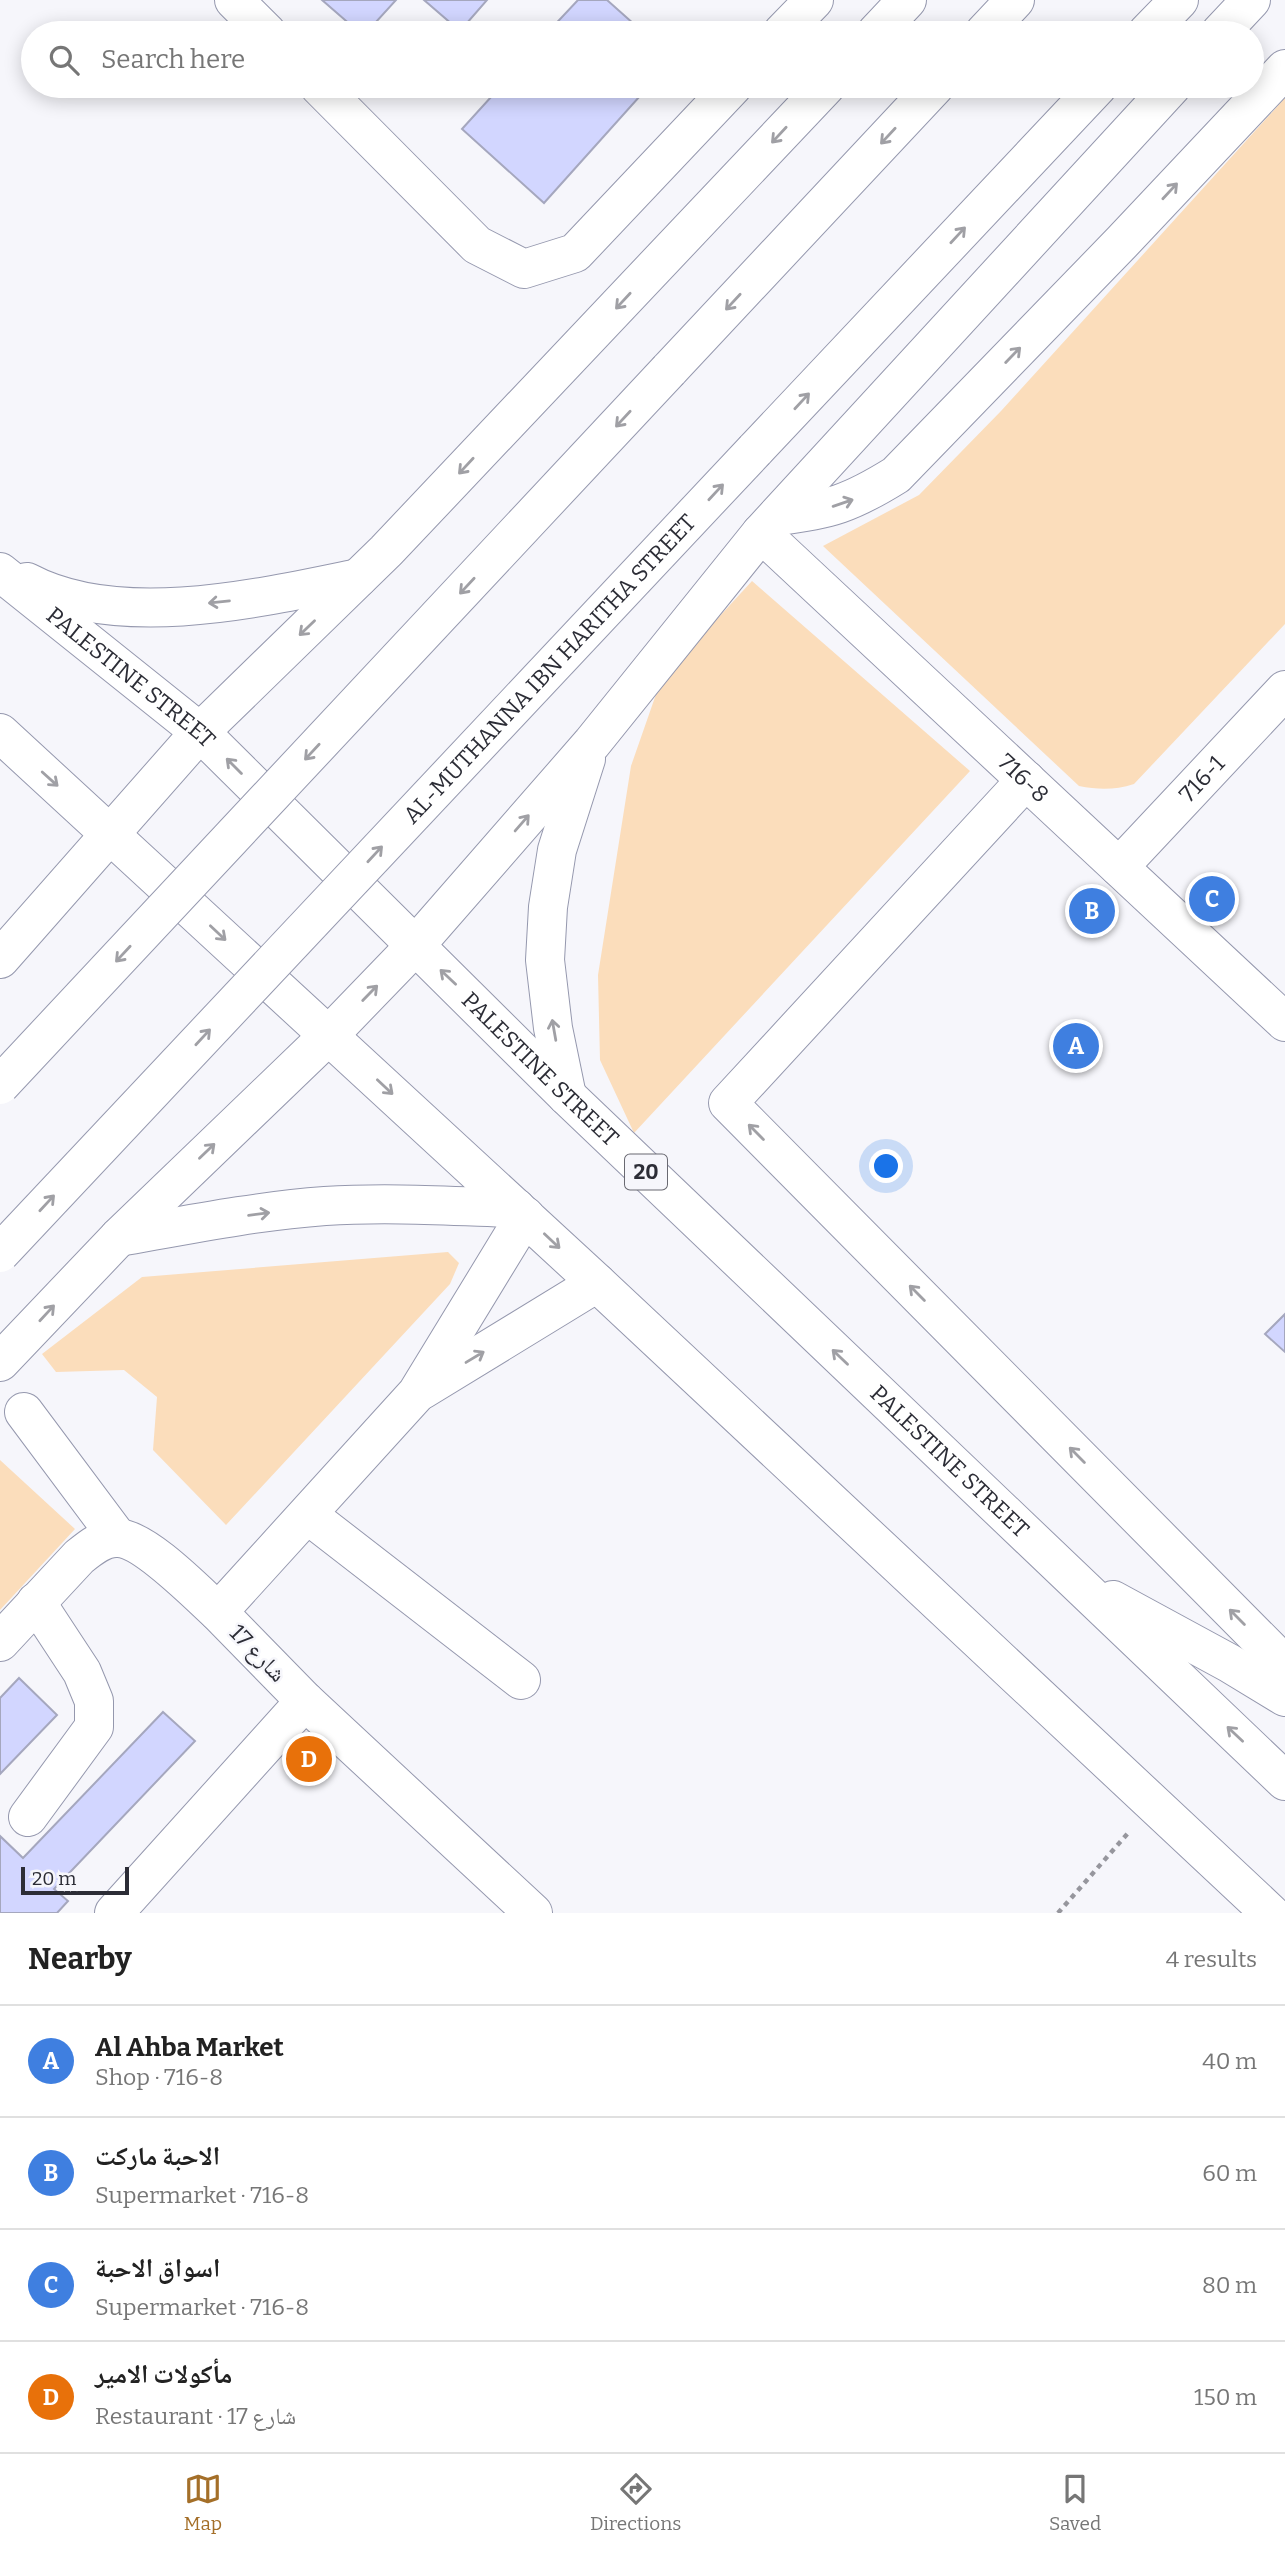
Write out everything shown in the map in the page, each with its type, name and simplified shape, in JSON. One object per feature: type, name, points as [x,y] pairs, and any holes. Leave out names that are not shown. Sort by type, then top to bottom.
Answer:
[{"type":"main road","points":[[234,0],[255,21]]},
{"type":"main road","points":[[794,21],[814,0]]},
{"type":"main road","points":[[887,21],[907,0]]},
{"type":"main road","points":[[995,21],[1015,0]]},
{"type":"main road","points":[[1159,21],[1179,0]]},
{"type":"main road","points":[[1231,21],[1251,0]]},
{"type":"main road","points":[[1264,91],[1285,69]]},
{"type":"main road","points":[[331,98],[477,245],[524,269],[575,253],[722,98]]},
{"type":"main road","points":[[0,959],[200,732],[358,578],[815,98]]},
{"type":"main road","points":[[0,1085],[924,98]]},
{"type":"main road","name":"AL-MUTHANNA IBN HARITHA STREET","points":[[0,1253],[1087,98]]},
{"type":"main road","points":[[0,1363],[119,1237],[329,1035],[414,947],[592,743],[769,524],[1161,98]]},
{"type":"main road","points":[[769,524],[859,498],[896,475],[1258,98]]},
{"type":"main road","name":"716-8","points":[[769,524],[1026,780],[1285,1022]]},
{"type":"main road","points":[[0,570],[47,592],[106,605],[174,607],[237,601],[358,578]]},
{"type":"main road","name":"PALESTINE STREET","points":[[0,570],[200,732],[567,1097],[1285,1781]]},
{"type":"main road","name":"716-1","points":[[1119,867],[1285,690]]},
{"type":"main road","points":[[0,733],[521,1212],[1270,1913]]},
{"type":"main road","points":[[567,1097],[553,1028],[545,960],[548,908],[557,850],[592,743]]},
{"type":"main road","points":[[1026,780],[728,1103],[1285,1665]]},
{"type":"main road","points":[[119,1237],[228,1218],[324,1206],[403,1205],[521,1212]]},
{"type":"main road","name":"شارع 17","points":[[114,1913],[305,1702],[218,1612],[417,1393],[521,1212]]},
{"type":"main road","name":"شارع 17","points":[[417,1393],[597,1283]]},
{"type":"main road","points":[[24,1412],[118,1538]]},
{"type":"main road","points":[[308,1515],[521,1680]]},
{"type":"main road","points":[[0,1642],[63,1572],[93,1546],[118,1538],[133,1541],[147,1549],[218,1612]]},
{"type":"main road","points":[[1073,1580],[1152,1620],[1285,1697]]},
{"type":"main road","points":[[28,1817],[94,1727],[94,1701],[82,1672],[36,1602]]},
{"type":"main road","points":[[305,1702],[533,1913]]},
{"type":"path","points":[[1058,1913],[1153,1804]]},
{"type":"shaded area","points":[[1285,98],[1285,624],[1134,784],[1107,789],[1079,786],[823,546],[919,495],[1001,411]]},
{"type":"shaded area","points":[[752,581],[970,771],[634,1133],[600,1060],[598,975],[631,766],[661,680]]},
{"type":"shaded area","points":[[448,1252],[459,1263],[450,1284],[226,1525],[153,1450],[157,1397],[124,1370],[56,1372],[42,1354],[142,1277]]},
{"type":"shaded area","points":[[0,1460],[75,1529],[0,1610]]},
{"type":"building","points":[[322,0],[396,0],[377,21],[346,21]]},
{"type":"building","points":[[424,0],[487,0],[469,21],[448,21]]},
{"type":"building","points":[[578,0],[607,0],[631,21],[558,21]]},
{"type":"building","points":[[490,98],[638,98],[544,203],[462,129]]},
{"type":"building","points":[[1285,1314],[1285,1352],[1265,1334]]},
{"type":"building","points":[[19,1678],[57,1715],[0,1774],[0,1698]]},
{"type":"building","points":[[163,1712],[195,1741],[54,1889],[68,1901],[57,1913],[0,1913],[0,1836],[23,1858]]},
{"type":"place","name":"اسواق الاحبة","points":[[1212,899]]},
{"type":"place","name":"الاحبة ماركت","points":[[1092,911]]},
{"type":"place","name":"Al Ahba Market","points":[[1076,1046]]},
{"type":"place","name":"مأكولات الامير","points":[[309,1759]]}]
